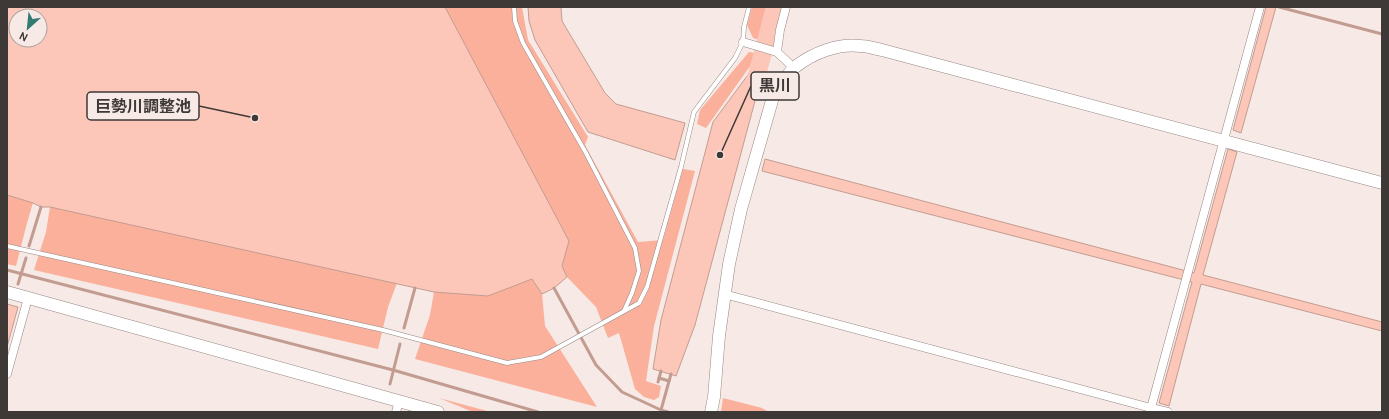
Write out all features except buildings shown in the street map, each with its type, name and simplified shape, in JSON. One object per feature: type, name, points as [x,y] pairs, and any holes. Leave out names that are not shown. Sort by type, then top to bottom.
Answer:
[{"type":"street","points":[[777,52],[780,30],[786,7]]},
{"type":"street","points":[[1150,410],[1260,7]]},
{"type":"street","points":[[743,42],[777,52],[794,68]]},
{"type":"street","points":[[711,412],[714,397],[719,336],[728,264],[741,209],[773,97],[794,68],[813,55],[825,50],[843,46],[861,46],[953,68],[1382,184]]},
{"type":"street","points":[[7,292],[398,407],[438,412]]},
{"type":"street","points":[[724,294],[1150,410],[1168,412]]},
{"type":"street","points":[[7,374],[28,298]]},
{"type":"lane","points":[[514,7],[515,20],[522,43],[586,153],[636,248],[639,271],[624,312]]},
{"type":"lane","points":[[7,246],[383,330],[507,363],[541,356],[639,303],[647,287],[681,166],[694,112],[735,58],[743,42],[744,27],[749,7]]},
{"type":"shaded area","points":[[7,7],[445,7],[569,241],[562,266],[567,277],[554,288],[542,294],[532,279],[488,296],[434,292],[50,207],[41,207],[7,195]]},
{"type":"shaded area","points":[[435,7],[522,7],[528,40],[588,137],[585,145],[638,242],[663,240],[683,169],[695,171],[654,326],[646,381],[661,386],[659,397],[654,400],[644,397],[635,389],[619,333],[608,338],[596,307],[567,277],[562,266],[533,279],[542,294],[545,326],[597,407],[415,359],[430,315],[434,292],[432,255]]},
{"type":"shaded area","points":[[528,7],[561,7],[562,21],[605,93],[616,104],[685,123],[675,160],[588,132],[535,40],[529,21]]},
{"type":"shaded area","points":[[752,7],[767,7],[759,40],[753,38],[747,25]]},
{"type":"shaded area","points":[[1266,7],[1276,7],[1241,133],[1233,130]]},
{"type":"shaded area","points":[[749,52],[754,53],[753,62],[706,128],[697,124],[700,110]]},
{"type":"shaded area","points":[[758,56],[767,56],[695,325],[676,376],[653,369],[661,320],[713,122],[756,64]]},
{"type":"shaded area","points":[[7,88],[412,255],[397,283],[388,307],[378,349],[34,270],[46,232],[50,207],[47,155],[16,266],[7,264]]},
{"type":"shaded area","points":[[1228,149],[1237,152],[1203,275],[1382,322],[1382,331],[1201,284],[1169,406],[1159,403],[1192,282],[762,171],[765,159],[1194,273]]},
{"type":"shaded area","points":[[7,304],[18,307],[7,347]]},
{"type":"shaded area","points":[[439,398],[491,412],[473,412]]},
{"type":"shaded area","points":[[723,398],[762,408],[769,412],[721,412]]},
{"type":"waterway","points":[[755,80],[775,7]]},
{"type":"waterway","points":[[1279,7],[1382,34]]},
{"type":"waterway","points":[[29,246],[41,207]]},
{"type":"waterway","points":[[18,284],[26,258]]},
{"type":"waterway","points":[[7,270],[393,370],[538,412]]},
{"type":"waterway","points":[[404,328],[415,288]]},
{"type":"waterway","points":[[554,288],[596,365],[622,392],[661,410]]},
{"type":"waterway","points":[[390,384],[400,344]]},
{"type":"waterway","points":[[658,382],[661,371]]},
{"type":"waterway","points":[[668,412],[661,410],[671,374]]},
{"type":"waterway","points":[[659,378],[669,381]]},
{"type":"place","name":"巨勢川調整池","points":[[255,118]]},
{"type":"place","name":"黒川","points":[[720,155]]}]
